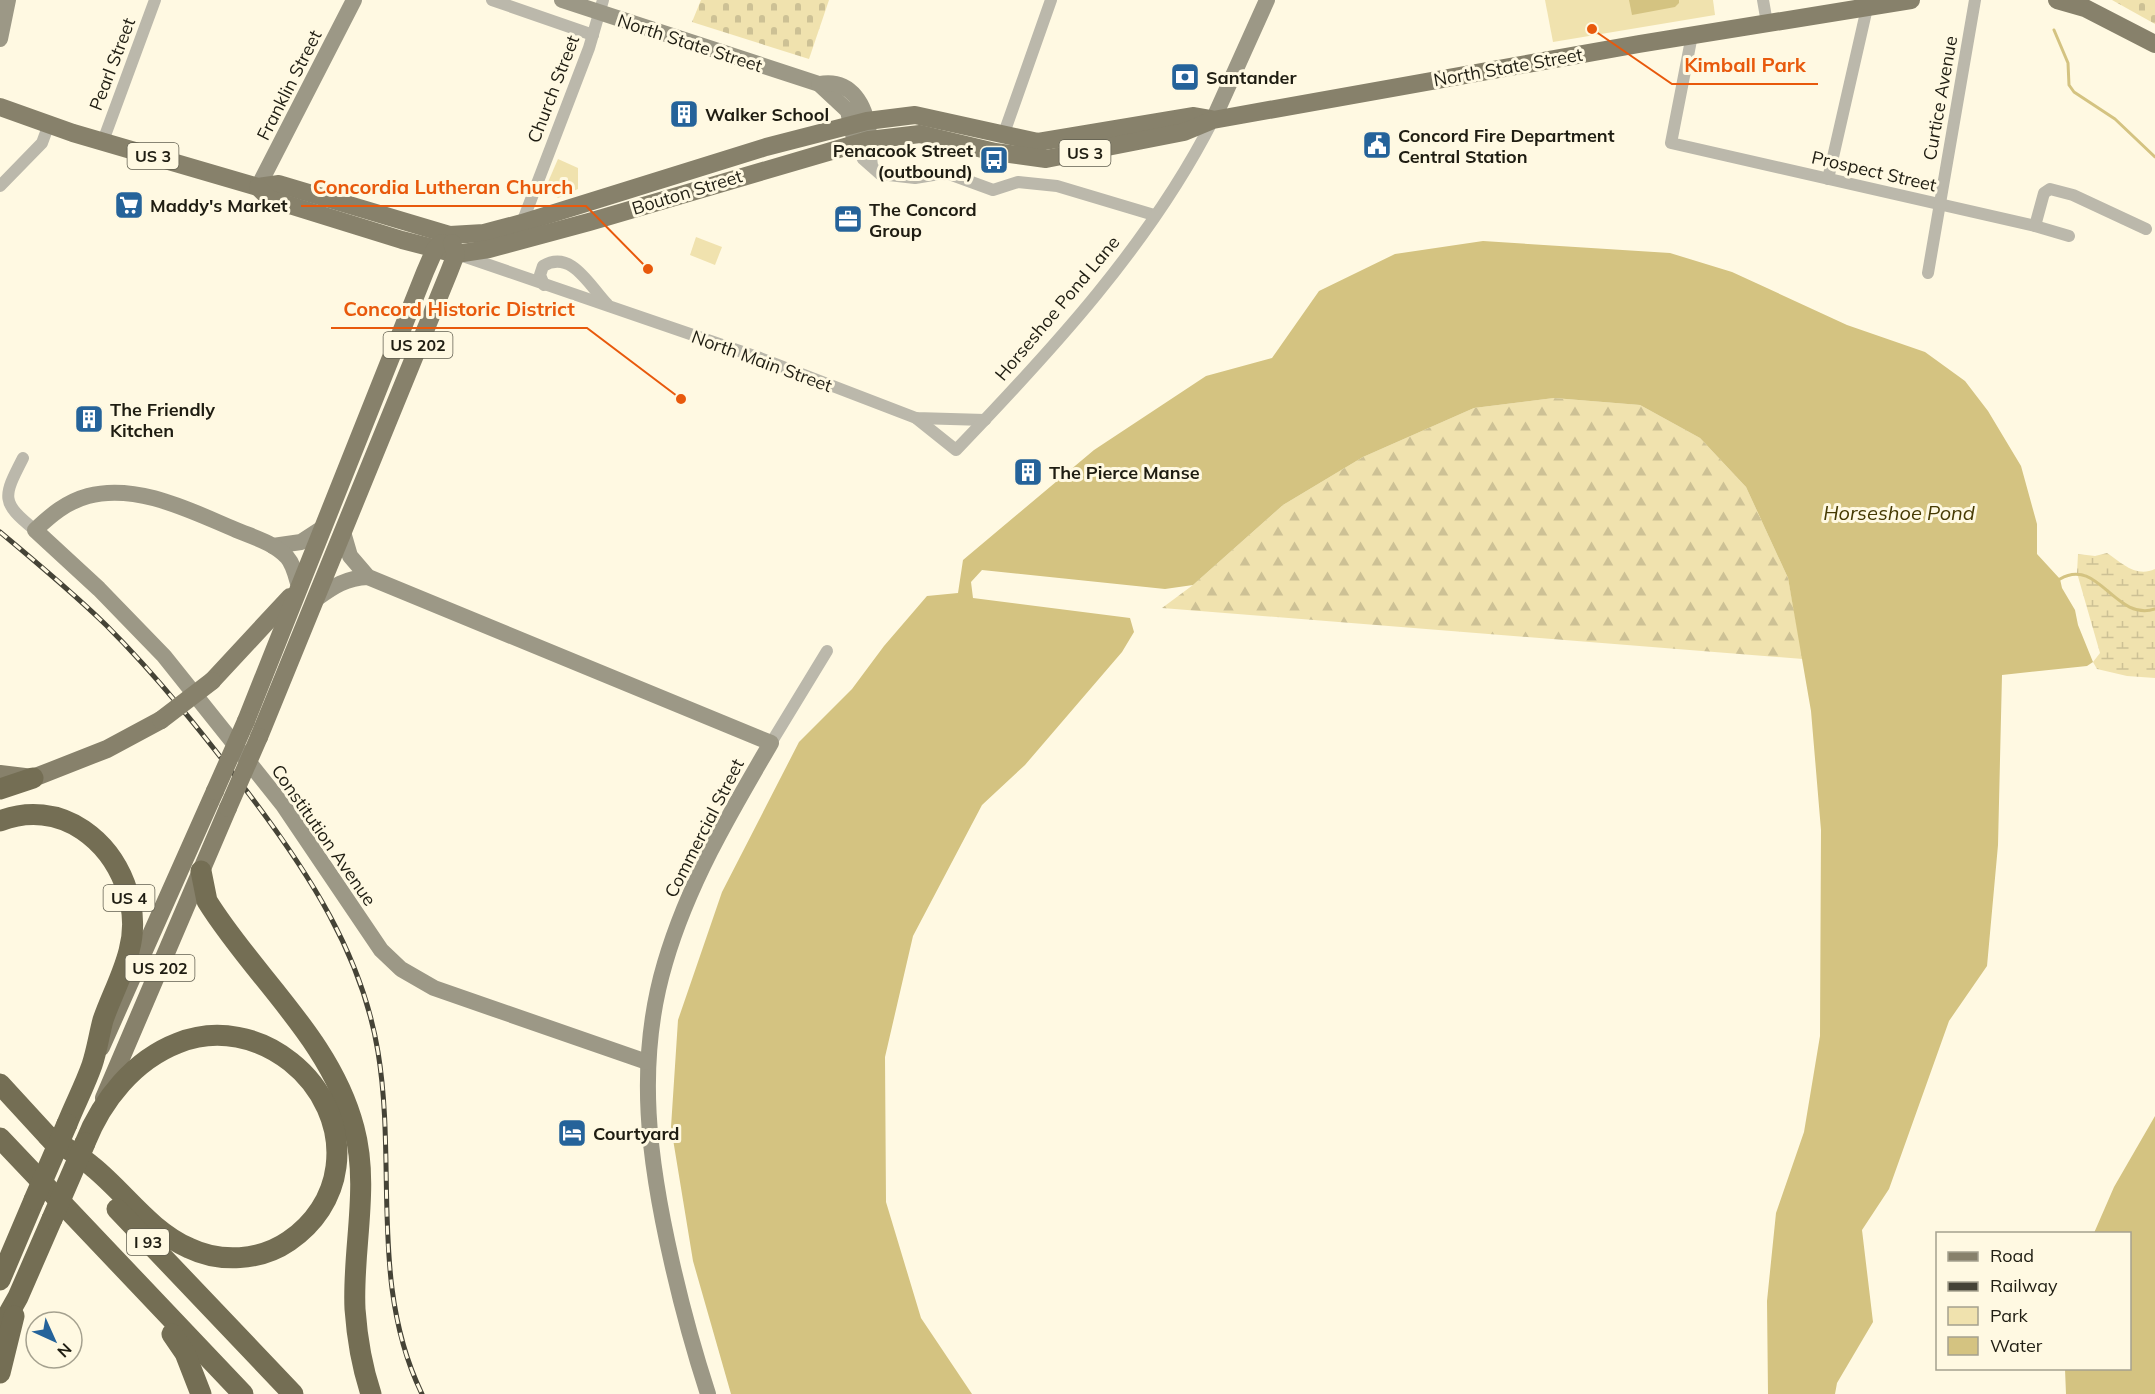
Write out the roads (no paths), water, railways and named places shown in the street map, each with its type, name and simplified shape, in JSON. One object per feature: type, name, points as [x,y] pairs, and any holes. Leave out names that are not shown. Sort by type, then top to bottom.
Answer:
[{"type":"highway","points":[[0,789],[33,778]]},
{"type":"highway","name":"US 4","points":[[0,820],[33,814],[68,821],[100,844],[114,862],[123,880],[132,920],[130,948],[103,1020],[93,1063]]},
{"type":"highway","points":[[201,871],[207,901],[330,1068],[354,1129],[360,1181],[355,1309],[362,1360],[371,1394]]},
{"type":"highway","points":[[0,1329],[18,1297],[52,1219],[88,1135],[120,1084],[135,1068],[153,1055],[177,1043],[200,1037],[242,1038],[264,1045],[282,1055],[298,1068],[318,1090],[329,1111],[335,1134],[335,1174],[319,1212],[298,1235],[273,1250],[254,1256],[222,1257],[189,1249],[168,1236],[128,1202],[93,1166],[48,1136]]},
{"type":"highway","points":[[0,1280],[93,1063]]},
{"type":"highway","name":"I 93","points":[[1,1084],[293,1394]]},
{"type":"highway","name":"I 93","points":[[1,1139],[243,1394]]},
{"type":"highway","points":[[0,1261],[15,1244]]},
{"type":"highway","points":[[140,1287],[185,1353],[201,1394]]},
{"type":"highway","points":[[0,1373],[18,1297]]},
{"type":"main road","name":"North State Street","points":[[862,141],[920,134],[995,152],[1046,159],[1184,132],[1213,120],[1692,35],[1911,0]]},
{"type":"main road","points":[[2061,1],[2114,21],[2155,44]]},
{"type":"main road","name":"US 3","points":[[0,107],[103,141],[258,186],[279,184],[450,235]]},
{"type":"main road","name":"North State Street","points":[[859,122],[915,115],[1038,142],[1194,116],[1213,120]]},
{"type":"main road","name":"Bouton Street","points":[[450,235],[484,233],[522,223],[766,147],[859,122]]},
{"type":"main road","name":"Bouton Street","points":[[435,249],[456,254],[489,249],[589,222],[862,141]]},
{"type":"main road","name":"US 3","points":[[258,186],[270,199],[435,249]]},
{"type":"main road","points":[[450,235],[456,254]]},
{"type":"main road","name":"US 202","points":[[88,1135],[259,737],[343,532],[346,499],[363,430],[435,249],[450,235]]},
{"type":"main road","name":"US 202","points":[[93,1063],[116,1019],[246,720],[324,527],[346,499],[380,437],[456,254]]},
{"type":"main road","points":[[0,774],[33,778],[107,749],[160,720],[212,681],[299,587]]},
{"type":"street","points":[[0,39],[8,0]]},
{"type":"street","name":"Pearl Street","points":[[103,141],[155,0]]},
{"type":"street","name":"Franklin Street","points":[[258,186],[354,0]]},
{"type":"street","points":[[492,0],[593,35]]},
{"type":"street","name":"North State Street","points":[[562,0],[601,6],[819,84],[831,82],[842,85],[864,106],[859,122],[862,141]]},
{"type":"street","points":[[1003,136],[1051,0]]},
{"type":"street","points":[[1213,120],[1267,0]]},
{"type":"street","points":[[1763,0],[1767,23]]},
{"type":"street","name":"Curtice Avenue","points":[[1928,273],[1976,0]]},
{"type":"street","name":"Church Street","points":[[522,223],[593,35],[601,6]]},
{"type":"street","points":[[1828,179],[1867,8]]},
{"type":"street","name":"Prospect Street","points":[[1692,35],[1671,143],[2035,225],[2069,236]]},
{"type":"street","name":"Horseshoe Pond Lane","points":[[956,450],[1097,294],[1154,215],[1195,153],[1213,120]]},
{"type":"street","points":[[0,186],[42,143],[49,124]]},
{"type":"street","points":[[862,141],[872,166],[880,174],[915,178],[952,175],[993,190],[1018,182],[1057,186],[1154,215]]},
{"type":"street","points":[[2035,225],[2044,193],[2050,189],[2073,195],[2146,229]]},
{"type":"street","name":"North Main Street","points":[[456,254],[760,358],[916,418],[956,450]]},
{"type":"street","name":"North Main Street","points":[[544,285],[540,275],[543,266],[553,260],[564,260],[576,269],[608,305]]},
{"type":"street","name":"North Main Street","points":[[916,418],[985,420]]},
{"type":"street","points":[[23,458],[12,480],[7,501],[10,509],[34,530],[52,513],[74,500],[97,494],[119,494],[177,506],[273,546],[287,558],[299,587]]},
{"type":"street","points":[[273,546],[301,542],[324,527]]},
{"type":"street","name":"Constitution Avenue","points":[[34,530],[99,589],[164,656],[283,805],[364,928],[391,961],[434,988],[647,1062]]},
{"type":"street","points":[[343,532],[350,556],[368,576],[771,743],[827,651]]},
{"type":"street","points":[[316,599],[336,583],[350,578],[368,576]]},
{"type":"street","name":"Commercial Street","points":[[708,1394],[684,1313],[658,1202],[648,1138],[647,1062],[653,1015],[664,964],[679,922],[714,843],[771,743]]},
{"type":"water","points":[[1629,0],[1679,0],[1679,3],[1675,7],[1632,15]]},
{"type":"water","name":"Horseshoe Pond","points":[[1483,241],[1670,253],[1732,272],[1847,325],[1925,352],[1965,381],[1988,411],[2021,466],[2037,524],[2037,554],[2060,579],[2062,588],[2075,610],[2078,625],[2093,662],[2087,666],[2002,675],[1998,845],[1987,966],[1949,1021],[1889,1189],[1862,1230],[1873,1322],[1837,1383],[1835,1394],[1768,1394],[1767,1301],[1776,1213],[1804,1132],[1820,1036],[1821,830],[1811,711],[1788,578],[1746,487],[1700,438],[1640,405],[1554,398],[1474,408],[1363,457],[1283,505],[1193,585],[1165,589],[982,570],[971,582],[973,598],[1130,618],[1134,632],[1122,652],[1025,765],[982,805],[913,936],[885,1057],[886,1202],[921,1318],[972,1394],[731,1394],[693,1261],[671,1127],[678,1020],[722,892],[799,742],[852,689],[884,646],[927,596],[958,593],[963,560],[1094,450],[1206,376],[1272,358],[1319,291],[1395,254]]},
{"type":"water","points":[[2155,1116],[2155,1394],[2066,1394],[2065,1370],[2131,1370],[2131,1232],[2094,1232],[2114,1187]]},
{"type":"waterway","points":[[2054,30],[2068,63],[2069,85],[2074,92],[2115,119],[2155,157]]},
{"type":"waterway","points":[[2060,579],[2073,574],[2085,576],[2129,607],[2141,610],[2155,609]]},
{"type":"railway","points":[[0,532],[106,625],[180,707],[292,853],[312,884],[346,948],[370,1016],[378,1052],[383,1095],[387,1225],[395,1311],[406,1353],[422,1394]]},
{"type":"place","name":"Kimball Park","points":[[1592,29]]},
{"type":"place","name":"Santander","points":[[1185,77]]},
{"type":"place","name":"Walker School","points":[[684,114]]},
{"type":"place","name":"Concord Fire Department Central Station","points":[[1377,145]]},
{"type":"place","name":"Penacook Street (outbound)","points":[[994,160]]},
{"type":"place","name":"Maddy's Market","points":[[129,205]]},
{"type":"place","name":"The Concord Group","points":[[848,219]]},
{"type":"place","name":"Concordia Lutheran Church","points":[[648,269]]},
{"type":"place","name":"Concord Historic District","points":[[681,399]]},
{"type":"place","name":"The Friendly Kitchen","points":[[89,419]]},
{"type":"place","name":"The Pierce Manse","points":[[1028,472]]},
{"type":"place","name":"Courtyard","points":[[572,1133]]}]
